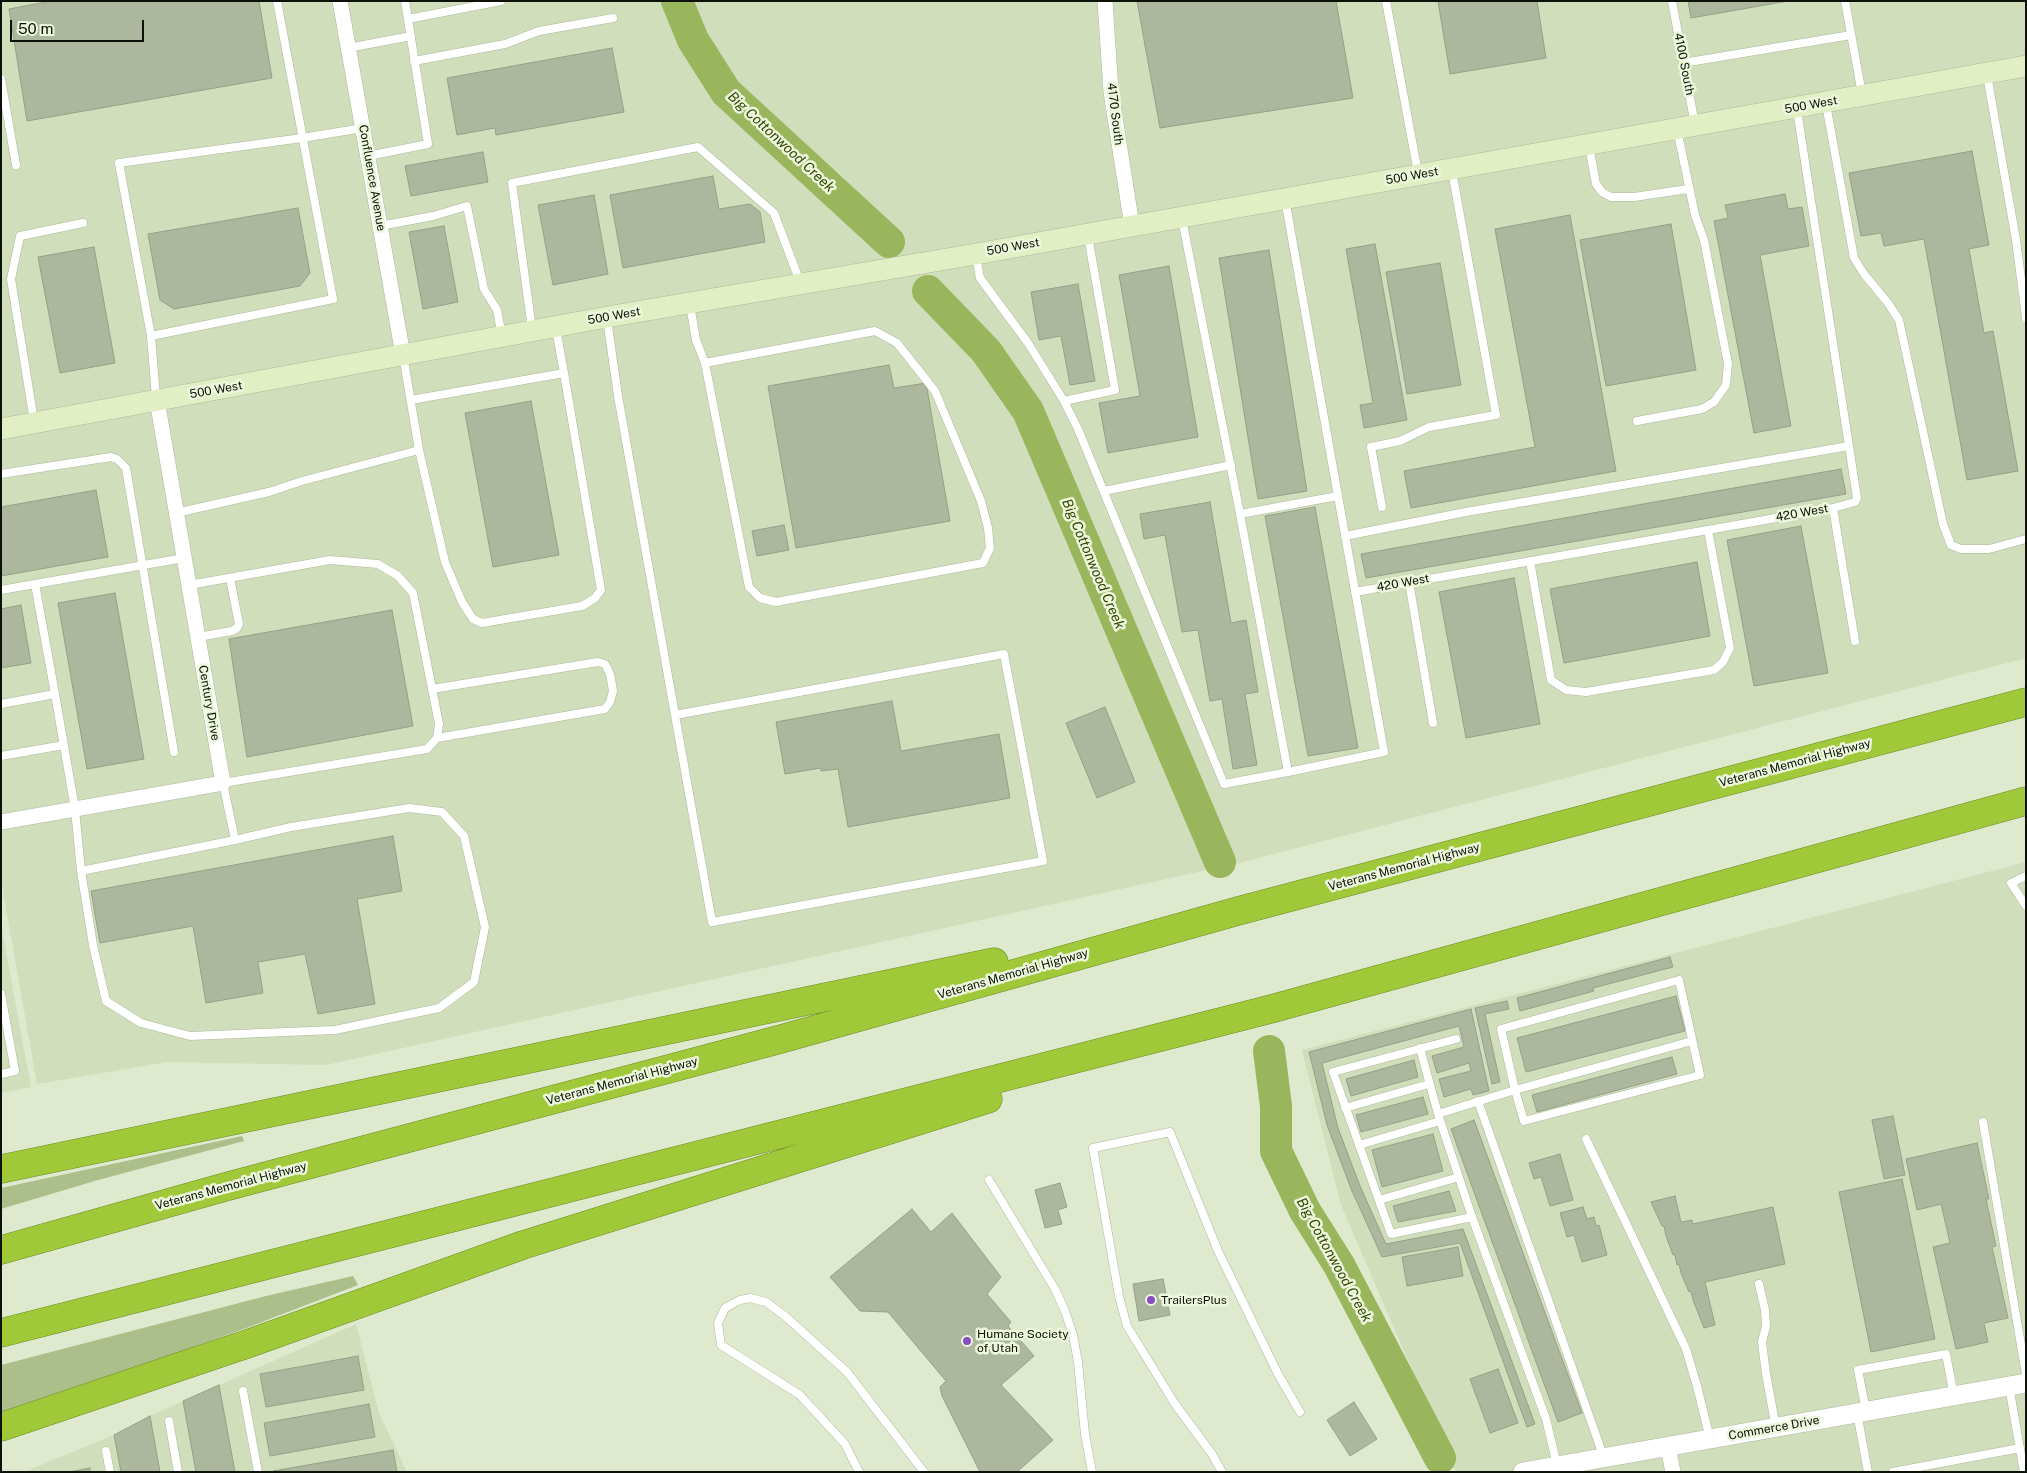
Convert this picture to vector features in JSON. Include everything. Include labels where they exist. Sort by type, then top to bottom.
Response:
[{"type":"highway","name":"Veterans Memorial Highway","points":[[1,1250],[225,1187],[771,1041],[1238,911],[2026,702]]},
{"type":"highway","points":[[1,1333],[1271,1009],[2026,801]]},
{"type":"highway","points":[[1,1169],[1238,911]]},
{"type":"highway","points":[[1,1427],[250,1343],[523,1245],[1271,1009]]},
{"type":"main road","name":"500 West","points":[[1,429],[502,336],[976,254],[2026,66]]},
{"type":"street","name":"Confluence Avenue","points":[[340,1],[403,355]]},
{"type":"street","name":"4170 South","points":[[1105,1],[1111,92],[1132,226]]},
{"type":"street","name":"Century Drive","points":[[157,400],[223,783]]},
{"type":"street","points":[[1,822],[223,783]]},
{"type":"street","name":"Commerce Drive","points":[[1524,1472],[2018,1385]]},
{"type":"street","points":[[1668,1447],[1673,1472]]},
{"type":"lane","points":[[151,336],[333,299],[277,1]]},
{"type":"lane","points":[[368,156],[428,144],[405,1]]},
{"type":"lane","points":[[408,19],[501,1]]},
{"type":"lane","points":[[1386,1],[1418,175]]},
{"type":"lane","name":"4100 South","points":[[1637,421],[1702,409],[1714,402],[1726,385],[1728,364],[1704,240],[1688,189],[1683,63],[1672,1]]},
{"type":"lane","points":[[1845,1],[1863,96]]},
{"type":"lane","points":[[414,61],[505,44],[539,31],[613,18]]},
{"type":"lane","points":[[1683,63],[1851,35]]},
{"type":"lane","points":[[348,48],[410,36]]},
{"type":"lane","points":[[1987,73],[2016,240],[2026,318]]},
{"type":"lane","points":[[1,79],[16,165]]},
{"type":"lane","points":[[1826,102],[1854,258],[1864,274],[1888,302],[1898,320],[1944,524],[1952,545],[1961,549],[1989,549],[2026,539]]},
{"type":"lane","name":"420 West","points":[[1355,592],[1834,508],[1850,505],[1855,502],[1857,498],[1796,108]]},
{"type":"lane","points":[[157,400],[151,336],[119,163],[363,128]]},
{"type":"lane","points":[[1589,144],[1596,184],[1602,192],[1611,198],[1634,197],[1688,189]]},
{"type":"lane","points":[[532,331],[512,182],[698,147],[774,213],[800,284]]},
{"type":"lane","points":[[1382,508],[1371,447],[1400,441],[1429,427],[1496,415],[1452,169]]},
{"type":"lane","points":[[976,254],[980,278],[1028,344],[1064,401],[1104,491],[1224,784],[1384,752],[1285,199]]},
{"type":"lane","points":[[380,226],[433,216],[467,206],[484,289],[497,310],[502,336]]},
{"type":"lane","points":[[1182,217],[1231,465],[1288,772]]},
{"type":"lane","points":[[34,423],[11,279],[20,236],[83,223]]},
{"type":"lane","points":[[1064,401],[1115,390],[1087,234]]},
{"type":"lane","points":[[690,303],[696,340],[705,363],[749,587],[760,598],[776,602],[982,563],[990,548],[988,528],[981,501],[935,391],[897,343],[874,332],[705,363]]},
{"type":"lane","points":[[607,318],[618,396],[675,715],[712,922],[1042,861],[1004,654],[675,715]]},
{"type":"lane","points":[[403,355],[419,450],[445,562],[462,602],[473,619],[482,623],[582,606],[595,598],[601,590],[556,327]]},
{"type":"lane","points":[[411,400],[564,373]]},
{"type":"lane","points":[[1345,536],[1466,512],[1849,446]]},
{"type":"lane","points":[[176,513],[269,492],[302,481],[419,450]]},
{"type":"lane","points":[[1,474],[111,457],[117,459],[126,468],[174,752]]},
{"type":"lane","points":[[1104,491],[1231,465]]},
{"type":"lane","points":[[1240,514],[1338,496]]},
{"type":"lane","points":[[1834,508],[1855,641]]},
{"type":"lane","points":[[1530,561],[1551,680],[1566,690],[1586,692],[1714,670],[1723,662],[1730,648],[1708,530]]},
{"type":"lane","points":[[1,590],[184,558]]},
{"type":"lane","points":[[189,585],[330,560],[378,564],[398,576],[413,593],[439,724],[437,738],[427,749],[223,783],[235,840]]},
{"type":"lane","points":[[198,637],[232,631],[237,628],[239,624],[230,578]]},
{"type":"lane","points":[[1409,582],[1434,723]]},
{"type":"lane","points":[[35,584],[64,745],[81,870],[93,946],[106,1001],[141,1023],[190,1036],[335,1030],[439,1008],[474,982],[485,927],[464,836],[442,812],[409,808],[291,827],[235,840],[81,870]]},
{"type":"lane","points":[[432,689],[598,662],[605,664],[610,674],[613,691],[610,702],[605,709],[437,738]]},
{"type":"lane","points":[[1,704],[55,694]]},
{"type":"lane","points":[[1,756],[64,745]]},
{"type":"lane","points":[[2026,876],[2011,883],[2026,906]]},
{"type":"lane","points":[[1679,980],[1700,1075],[1524,1121],[1515,1090],[1501,1029],[1679,980]]},
{"type":"lane","points":[[1,994],[15,1071],[1,1074]]},
{"type":"lane","points":[[1456,1038],[1333,1072],[1391,1234],[1472,1217]]},
{"type":"lane","points":[[1359,1145],[1439,1118],[1478,1101],[1692,1041]]},
{"type":"lane","points":[[1420,1048],[1439,1118],[1472,1217],[1546,1419],[1557,1465]]},
{"type":"lane","points":[[1345,1108],[1430,1084]]},
{"type":"lane","points":[[1478,1101],[1604,1458]]},
{"type":"lane","points":[[1983,1122],[2026,1374]]},
{"type":"lane","points":[[1222,1472],[1212,1454],[1175,1404],[1127,1326],[1119,1296],[1093,1148],[1170,1132],[1218,1251],[1278,1374],[1300,1412]]},
{"type":"lane","points":[[1586,1139],[1686,1350],[1710,1439]]},
{"type":"lane","points":[[1379,1200],[1459,1177]]},
{"type":"lane","points":[[989,1180],[1055,1288],[1065,1311],[1078,1362],[1085,1434],[1092,1472]]},
{"type":"lane","points":[[1759,1284],[1765,1310],[1766,1326],[1762,1342],[1776,1428]]},
{"type":"lane","points":[[859,1472],[845,1444],[800,1395],[721,1345],[718,1323],[725,1308],[740,1300],[750,1298],[766,1302],[785,1316],[847,1372],[924,1472]]},
{"type":"lane","points":[[1868,1472],[1858,1370],[1946,1354],[1954,1396]]},
{"type":"lane","points":[[2018,1385],[2020,1448],[2024,1472]]},
{"type":"lane","points":[[243,1391],[258,1472]]},
{"type":"lane","points":[[169,1421],[178,1472]]},
{"type":"lane","points":[[1893,1472],[2020,1448]]},
{"type":"lane","points":[[106,1451],[110,1472]]},
{"type":"shaded area","points":[[1,1],[2026,1],[2026,658],[1243,862],[326,1065],[167,1062],[37,1084],[1,880]]},
{"type":"shaded area","points":[[2026,862],[2026,1472],[1456,1472],[1341,1205],[1302,1050]]},
{"type":"shaded area","points":[[1,925],[31,1087],[1,1093]]},
{"type":"shaded area","points":[[242,1136],[244,1141],[98,1180],[1,1209],[1,1188]]},
{"type":"shaded area","points":[[353,1276],[358,1285],[249,1327],[1,1416],[1,1365],[266,1296]]},
{"type":"shaded area","points":[[356,1324],[379,1413],[407,1472],[24,1472],[114,1435],[150,1416]]},
{"type":"building","points":[[51,1],[259,1],[272,78],[27,121],[9,9]]},
{"type":"building","points":[[1137,1],[1336,1],[1353,98],[1160,128]]},
{"type":"building","points":[[1438,1],[1537,1],[1546,58],[1450,74]]},
{"type":"building","points":[[1688,1],[1788,1],[1691,18]]},
{"type":"building","points":[[612,48],[624,112],[496,135],[495,128],[457,135],[447,78]]},
{"type":"building","points":[[1972,151],[1989,245],[1969,249],[1984,333],[1993,331],[2018,471],[1967,480],[1924,239],[1884,246],[1881,233],[1861,236],[1849,173]]},
{"type":"building","points":[[483,152],[488,182],[411,196],[405,166]]},
{"type":"building","points":[[713,176],[719,209],[750,204],[760,212],[765,242],[623,268],[610,195]]},
{"type":"building","points":[[1785,194],[1788,209],[1802,207],[1809,246],[1760,255],[1791,426],[1754,433],[1714,221],[1728,218],[1725,205]]},
{"type":"building","points":[[594,195],[608,274],[553,285],[538,205]]},
{"type":"building","points":[[298,208],[310,273],[300,286],[174,309],[160,300],[148,234]]},
{"type":"building","points":[[1570,215],[1616,471],[1411,508],[1404,471],[1535,447],[1495,229]]},
{"type":"building","points":[[1671,224],[1696,370],[1606,386],[1580,240]]},
{"type":"building","points":[[444,226],[458,302],[423,309],[409,232]]},
{"type":"building","points":[[1375,244],[1407,420],[1364,428],[1360,405],[1373,403],[1346,249]]},
{"type":"building","points":[[94,247],[115,363],[60,373],[38,257]]},
{"type":"building","points":[[1269,250],[1307,491],[1258,499],[1219,258]]},
{"type":"building","points":[[1440,263],[1461,385],[1407,394],[1386,272]]},
{"type":"building","points":[[1169,266],[1198,437],[1108,453],[1099,403],[1140,396],[1119,275]]},
{"type":"building","points":[[1078,284],[1095,381],[1070,385],[1061,336],[1039,340],[1031,292]]},
{"type":"building","points":[[889,365],[894,388],[926,383],[950,521],[796,548],[768,386]]},
{"type":"building","points":[[531,401],[559,555],[493,567],[465,413]]},
{"type":"building","points":[[1841,469],[1846,494],[1366,578],[1361,554]]},
{"type":"building","points":[[96,490],[108,557],[1,576],[1,507]]},
{"type":"building","points":[[1210,502],[1231,623],[1246,620],[1258,692],[1245,694],[1257,765],[1233,769],[1222,699],[1210,701],[1198,630],[1182,632],[1165,535],[1144,539],[1140,514]]},
{"type":"building","points":[[1315,507],[1358,748],[1308,756],[1265,516]]},
{"type":"building","points":[[784,525],[789,550],[757,556],[752,531]]},
{"type":"building","points":[[1801,526],[1828,673],[1754,686],[1727,540]]},
{"type":"building","points":[[1697,562],[1710,636],[1564,663],[1550,589]]},
{"type":"building","points":[[1514,578],[1540,724],[1466,738],[1439,592]]},
{"type":"building","points":[[115,593],[144,759],[87,769],[58,603]]},
{"type":"building","points":[[21,605],[31,663],[1,668],[1,609]]},
{"type":"building","points":[[392,610],[413,726],[247,757],[229,639]]},
{"type":"building","points":[[892,701],[901,751],[999,734],[1010,798],[848,827],[838,769],[821,771],[821,768],[785,774],[776,722]]},
{"type":"building","points":[[1105,707],[1135,782],[1097,798],[1066,723]]},
{"type":"building","points":[[393,836],[402,891],[357,899],[375,1004],[318,1014],[305,954],[258,962],[263,993],[206,1003],[193,926],[100,943],[91,891]]},
{"type":"building","points":[[1670,957],[1673,967],[1593,988],[1594,991],[1520,1011],[1517,998]]},
{"type":"building","points":[[1676,996],[1685,1031],[1526,1072],[1517,1038]]},
{"type":"building","points":[[1507,1001],[1509,1009],[1485,1014],[1500,1082],[1492,1084],[1475,1008]]},
{"type":"building","points":[[1471,1009],[1489,1091],[1473,1095],[1471,1089],[1444,1097],[1439,1079],[1471,1071],[1469,1063],[1437,1073],[1432,1056],[1464,1047],[1459,1026],[1322,1063],[1338,1128],[1360,1186],[1386,1244],[1463,1229],[1535,1424],[1527,1427],[1460,1243],[1382,1257],[1352,1191],[1327,1125],[1309,1052]]},
{"type":"building","points":[[1672,1057],[1677,1074],[1537,1112],[1532,1095]]},
{"type":"building","points":[[1414,1060],[1418,1077],[1351,1096],[1346,1079]]},
{"type":"building","points":[[1423,1097],[1428,1114],[1361,1132],[1356,1115]]},
{"type":"building","points":[[1893,1116],[1905,1175],[1884,1179],[1872,1120]]},
{"type":"building","points":[[1474,1120],[1582,1413],[1558,1422],[1451,1129]]},
{"type":"building","points":[[1433,1134],[1443,1171],[1382,1187],[1372,1150]]},
{"type":"building","points":[[1977,1143],[1989,1199],[1986,1199],[1996,1246],[1992,1247],[2008,1318],[1984,1323],[1988,1342],[1956,1349],[1933,1247],[1950,1243],[1941,1204],[1917,1210],[1906,1159]]},
{"type":"building","points":[[1560,1154],[1573,1200],[1550,1206],[1541,1177],[1534,1179],[1529,1163]]},
{"type":"building","points":[[1902,1179],[1935,1339],[1871,1352],[1839,1192]]},
{"type":"building","points":[[1060,1183],[1067,1207],[1058,1210],[1062,1224],[1045,1228],[1035,1190]]},
{"type":"building","points":[[1449,1191],[1456,1211],[1398,1222],[1393,1206]]},
{"type":"building","points":[[1675,1196],[1681,1222],[1692,1220],[1693,1224],[1773,1207],[1785,1264],[1705,1282],[1715,1325],[1704,1328],[1691,1291],[1689,1292],[1679,1264],[1677,1265],[1675,1255],[1673,1255],[1664,1226],[1662,1226],[1651,1202]]},
{"type":"building","points":[[1583,1207],[1587,1219],[1594,1217],[1596,1226],[1599,1225],[1607,1255],[1582,1262],[1574,1235],[1567,1237],[1560,1213]]},
{"type":"building","name":"Humane Society of Utah","points":[[912,1209],[931,1232],[952,1213],[1001,1277],[987,1294],[1011,1322],[1008,1326],[1034,1356],[1001,1385],[1053,1440],[1017,1472],[980,1472],[942,1396],[940,1387],[946,1381],[888,1312],[860,1311],[830,1277]]},
{"type":"building","points":[[1458,1247],[1463,1276],[1407,1286],[1402,1257]]},
{"type":"building","name":"TrailersPlus","points":[[1163,1279],[1170,1315],[1139,1321],[1133,1284]]},
{"type":"building","points":[[358,1356],[364,1390],[266,1407],[260,1374]]},
{"type":"building","points":[[1498,1369],[1518,1423],[1490,1433],[1470,1379]]},
{"type":"building","points":[[219,1385],[235,1472],[196,1472],[183,1401]]},
{"type":"building","points":[[1354,1402],[1377,1439],[1350,1456],[1327,1420]]},
{"type":"building","points":[[369,1404],[375,1437],[270,1456],[264,1423]]},
{"type":"building","points":[[150,1416],[160,1472],[121,1472],[114,1435]]},
{"type":"building","points":[[393,1450],[397,1472],[273,1471]]},
{"type":"building","points":[[90,1468],[90,1472],[69,1472]]},
{"type":"waterway","name":"Big Cottonwood Creek","points":[[677,1],[693,40],[726,92],[889,242]]},
{"type":"waterway","name":"Big Cottonwood Creek","points":[[928,291],[986,351],[1028,411],[1220,862]]},
{"type":"waterway","name":"Big Cottonwood Creek","points":[[1269,1051],[1276,1106],[1276,1151],[1305,1211],[1339,1265],[1440,1458]]},
{"type":"place","name":"TrailersPlus","points":[[1151,1300]]},
{"type":"place","name":"Humane Society of Utah","points":[[967,1341]]}]
